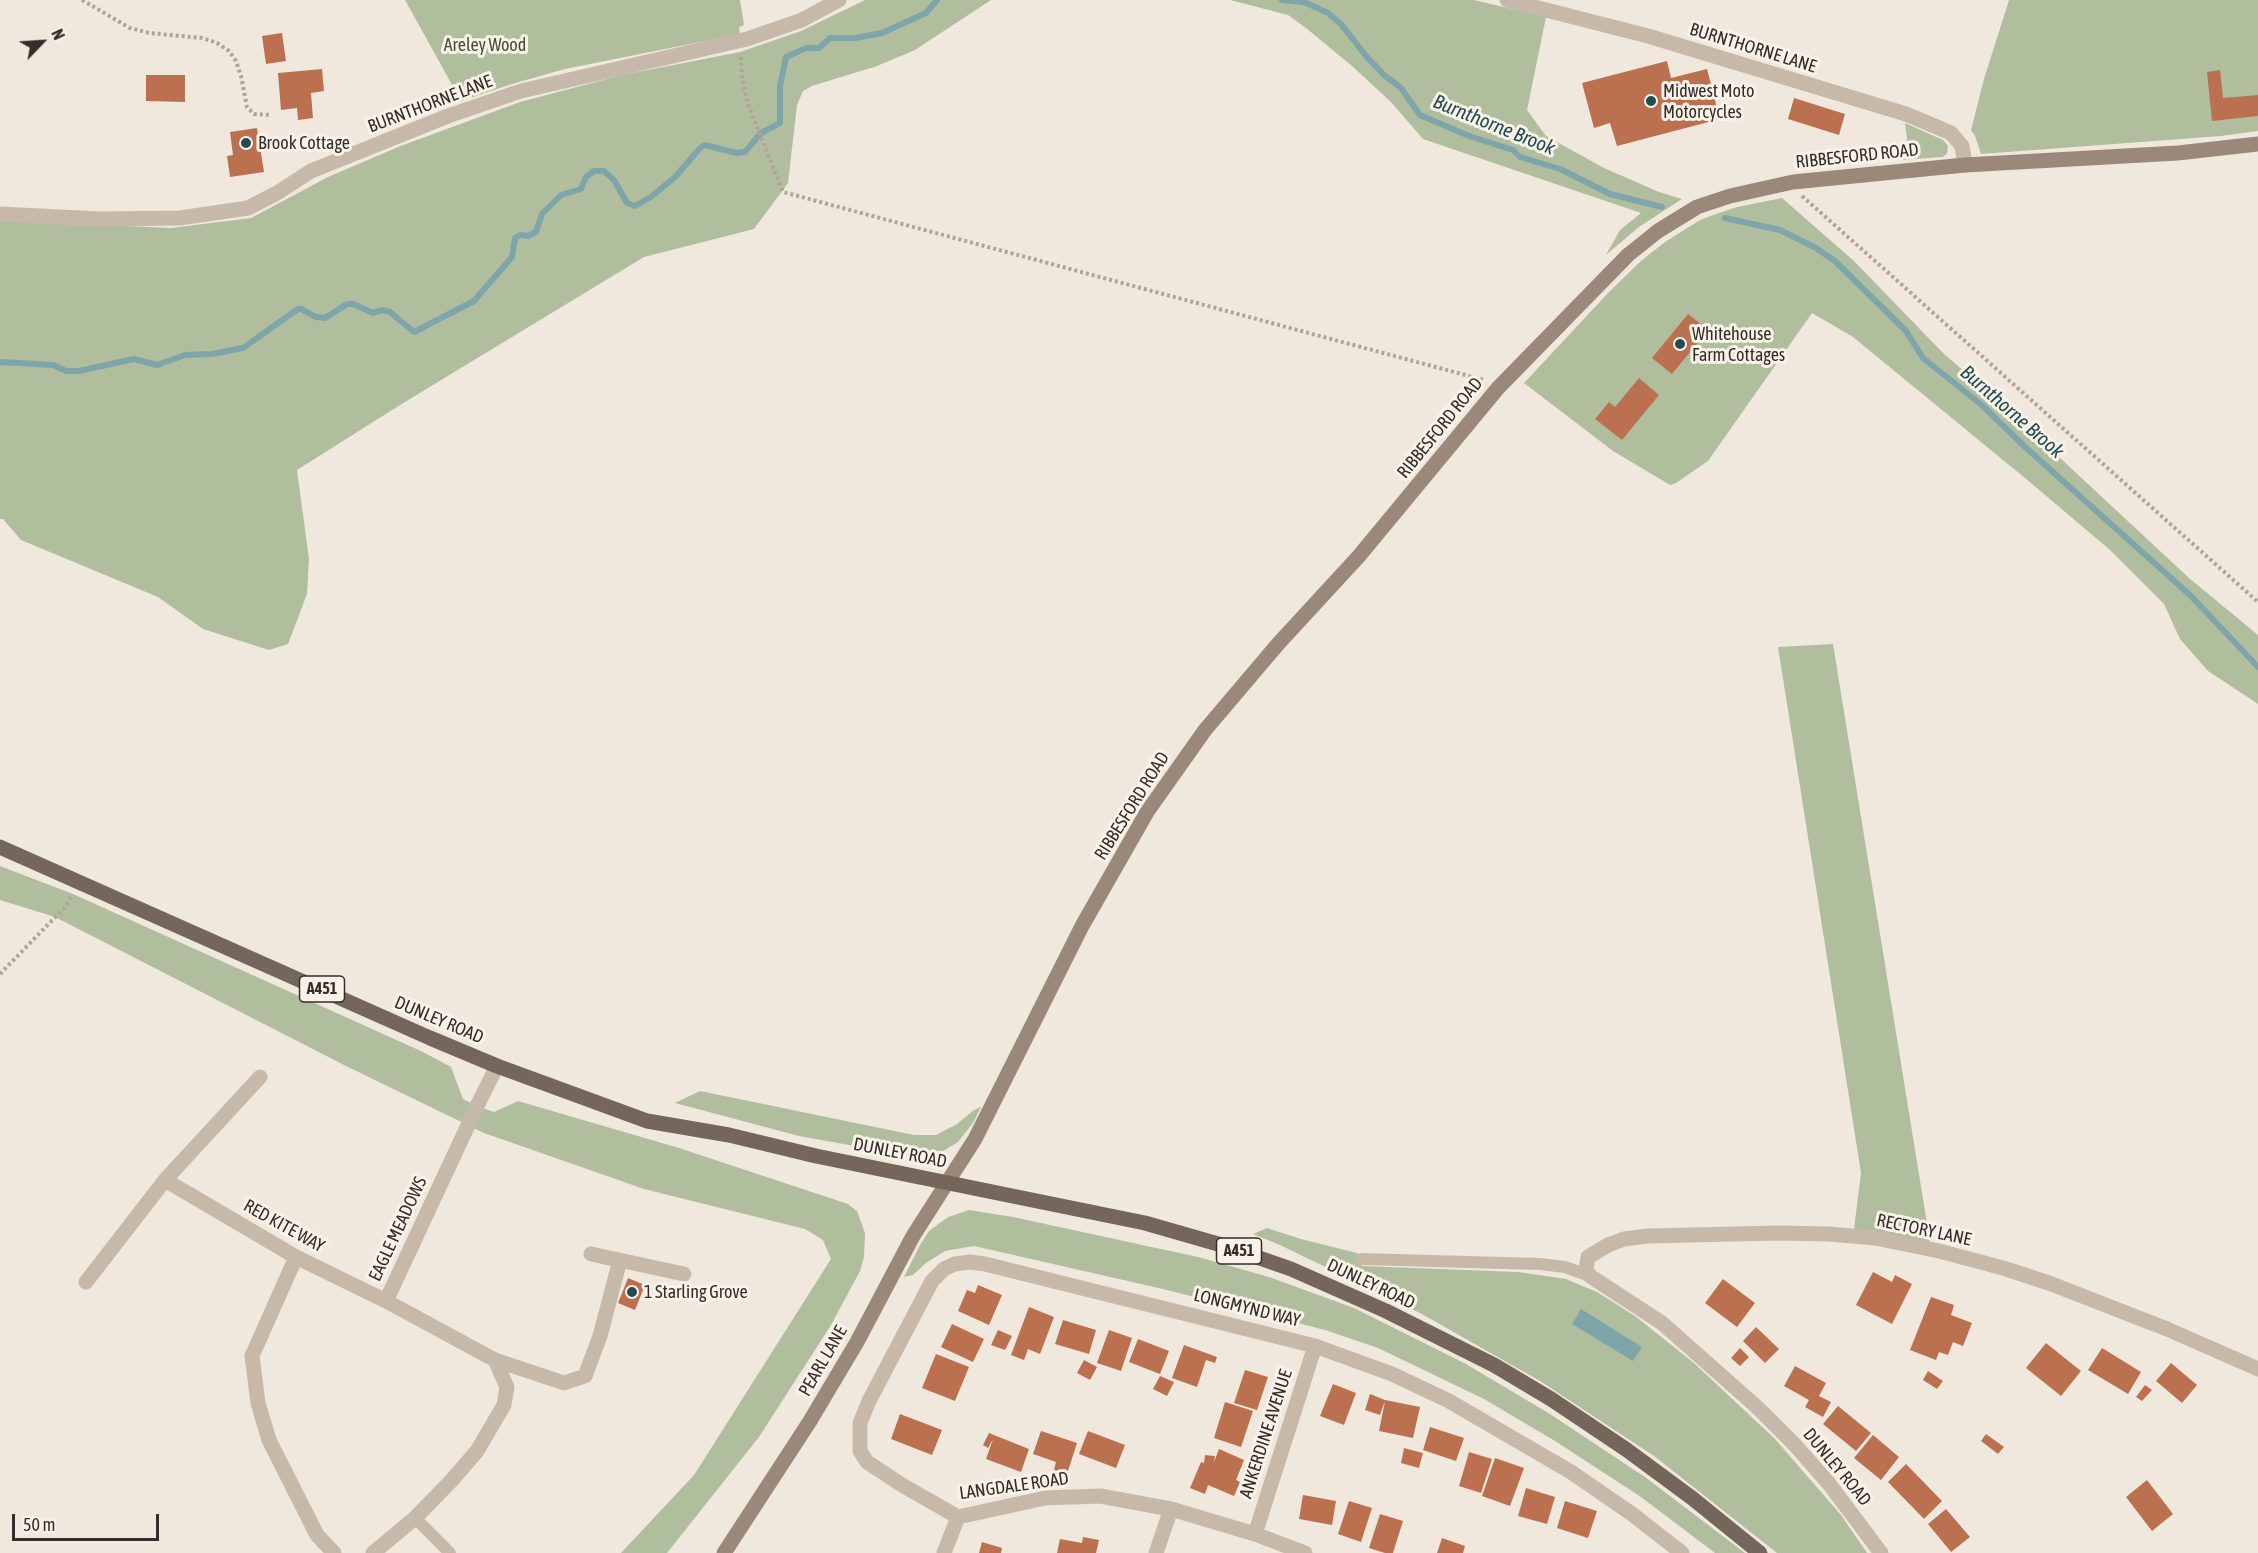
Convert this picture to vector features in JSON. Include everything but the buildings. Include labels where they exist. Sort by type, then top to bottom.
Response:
[{"type":"main road","name":"RIBBESFORD ROAD","points":[[947,1182],[975,1139],[1082,926],[1147,812],[1205,730],[1278,644],[1365,549],[1498,388],[1606,276],[1658,231],[1676,218],[1712,201],[1751,190],[1793,182],[1965,165],[2178,153],[2258,144]]},
{"type":"main road","name":"DUNLEY ROAD","points":[[0,847],[430,1038],[497,1066],[648,1121],[729,1135],[816,1156],[1145,1223],[1225,1246],[1291,1269],[1386,1311],[1494,1365],[1551,1399],[1664,1477],[1760,1553]]},
{"type":"main road","name":"PEARL LANE","points":[[724,1553],[810,1421],[913,1236],[947,1182]]},
{"type":"street","name":"BURNTHORNE LANE","points":[[0,214],[100,219],[180,218],[248,208],[268,199],[311,171],[468,109],[521,92],[747,39],[802,20],[839,0]]},
{"type":"street","name":"BURNTHORNE LANE","points":[[1507,0],[1648,36],[1906,114],[1951,133],[1962,147],[1965,165]]},
{"type":"street","name":"EAGLE MEADOWS","points":[[497,1066],[386,1301],[495,1360],[564,1383],[585,1376],[600,1336],[620,1260]]},
{"type":"street","points":[[86,1282],[165,1180],[260,1077]]},
{"type":"street","name":"RED KITE WAY","points":[[165,1180],[296,1257],[386,1301]]},
{"type":"street","name":"RECTORY LANE","points":[[1590,1276],[1586,1269],[1586,1262],[1593,1253],[1608,1245],[1636,1237],[1778,1233],[1875,1238],[1950,1254],[2049,1283],[2167,1329],[2258,1369]]},
{"type":"street","points":[[591,1254],[684,1274]]},
{"type":"street","points":[[296,1257],[252,1356],[256,1391],[269,1440],[317,1535],[334,1553]]},
{"type":"street","name":"LONGMYND WAY","points":[[859,1438],[860,1423],[869,1401],[932,1281],[944,1269],[955,1264],[985,1264],[1315,1346],[1392,1374],[1497,1427],[1572,1472],[1682,1553]]},
{"type":"street","name":"DUNLEY ROAD","points":[[1590,1276],[1662,1323],[1758,1408],[1830,1485],[1881,1553]]},
{"type":"street","name":"ANKERDINE AVENUE","points":[[1254,1534],[1315,1346]]},
{"type":"street","points":[[373,1553],[415,1518],[477,1451],[504,1405],[507,1387],[495,1360]]},
{"type":"street","name":"LANGDALE ROAD","points":[[859,1438],[860,1451],[867,1462],[958,1517],[1045,1498],[1100,1496],[1171,1509],[1254,1534],[1305,1553]]},
{"type":"street","points":[[1156,1553],[1171,1509]]},
{"type":"street","points":[[944,1553],[958,1517]]},
{"type":"lane","points":[[1361,1259],[1540,1264],[1565,1267],[1590,1276]]},
{"type":"lane","points":[[415,1518],[450,1553]]},
{"type":"path","points":[[82,0],[130,28],[149,33],[202,38],[217,42],[229,51],[236,61],[247,107],[254,114],[271,115]]},
{"type":"path","points":[[747,39],[740,52],[748,107],[783,192],[1487,381],[1498,388]]},
{"type":"path","points":[[1793,182],[1804,200],[2258,602]]},
{"type":"path","points":[[0,974],[66,906],[80,881]]},
{"type":"green space","name":"Areley Wood","points":[[405,0],[740,0],[744,25],[739,27],[740,34],[565,69],[461,101]]},
{"type":"green space","points":[[865,0],[991,0],[915,50],[877,66],[812,86],[803,91],[797,105],[788,183],[754,229],[644,257],[297,470],[309,559],[307,594],[288,644],[269,650],[203,629],[158,597],[21,540],[3,519],[0,519],[0,220],[171,228],[251,218],[328,177],[398,147],[520,102],[622,75],[740,52],[801,31]]},
{"type":"green space","points":[[1230,0],[1474,0],[1546,17],[1527,110],[1546,136],[1604,168],[1659,192],[1682,199],[1639,227],[1606,255],[1620,230],[1641,213],[1423,139],[1391,102],[1352,66],[1288,15]]},
{"type":"green space","points":[[2009,0],[2258,0],[2258,131],[2221,136],[1981,154],[1971,130],[1984,79]]},
{"type":"green space","points":[[1905,123],[1943,140],[1948,146],[1947,153],[1943,157],[1900,160],[1908,146]]},
{"type":"green space","points":[[1782,198],[1854,261],[1943,353],[2001,403],[2189,578],[2258,635],[2258,704],[2208,671],[2180,639],[2164,604],[2110,550],[1853,337],[1812,313],[1708,461],[1670,485],[1613,451],[1524,383],[1610,291],[1665,242],[1700,220],[1737,207]]},
{"type":"green space","points":[[1833,644],[1930,1242],[1854,1229],[1861,1173],[1778,647]]},
{"type":"green space","points":[[0,866],[73,894],[423,1052],[451,1067],[463,1099],[477,1106],[494,1112],[518,1101],[679,1148],[848,1204],[857,1211],[865,1233],[864,1257],[860,1271],[831,1325],[759,1437],[667,1553],[621,1553],[694,1475],[831,1259],[823,1240],[805,1229],[644,1189],[484,1133],[346,1066],[55,917],[0,900]]},
{"type":"green space","points":[[700,1091],[914,1135],[936,1135],[981,1107],[973,1123],[958,1142],[935,1156],[921,1158],[799,1136],[675,1103]]},
{"type":"green space","points":[[969,1210],[1013,1217],[1198,1257],[1269,1277],[1354,1308],[1466,1364],[1550,1414],[1645,1477],[1745,1553],[1715,1553],[1641,1497],[1555,1441],[1484,1399],[1378,1348],[1325,1330],[1163,1289],[974,1246],[945,1251],[913,1275],[904,1277],[929,1231],[948,1217]]},
{"type":"green space","points":[[1267,1228],[1357,1253],[1362,1266],[1518,1272],[1566,1279],[1597,1292],[1635,1316],[1694,1363],[1775,1439],[1841,1515],[1867,1553],[1777,1553],[1654,1456],[1540,1381],[1420,1313],[1253,1234]]},
{"type":"water","points":[[1581,1309],[1642,1347],[1633,1361],[1572,1324]]},
{"type":"waterway","name":"Burnthorne Brook","points":[[0,362],[53,365],[66,371],[79,371],[134,359],[157,365],[185,355],[212,354],[243,348],[298,309],[316,317],[325,318],[347,304],[353,304],[373,313],[382,310],[390,312],[414,332],[474,301],[512,257],[515,238],[536,232],[542,214],[561,195],[581,189],[586,177],[594,171],[604,171],[614,180],[627,203],[635,206],[651,197],[675,177],[705,145],[737,153],[745,152],[761,133],[780,123],[780,86],[786,57],[806,48],[819,48],[830,38],[855,38],[882,33],[926,13],[937,0]]},
{"type":"waterway","name":"Burnthorne Brook","points":[[1282,0],[1304,2],[1328,13],[1341,24],[1384,75],[1401,88],[1420,115],[1469,136],[1513,150],[1520,157],[1560,169],[1610,194],[1662,207]]},
{"type":"waterway","name":"Burnthorne Brook","points":[[1725,218],[1780,230],[1816,248],[1835,261],[1906,331],[1923,358],[1983,406],[2024,446],[2191,596],[2258,667]]},
{"type":"place","name":"Midwest Moto Motorcycles","points":[[1651,101]]},
{"type":"place","name":"Brook Cottage","points":[[246,143]]},
{"type":"place","name":"Whitehouse Farm Cottages","points":[[1680,344]]},
{"type":"place","name":"1 Starling Grove","points":[[632,1292]]}]
